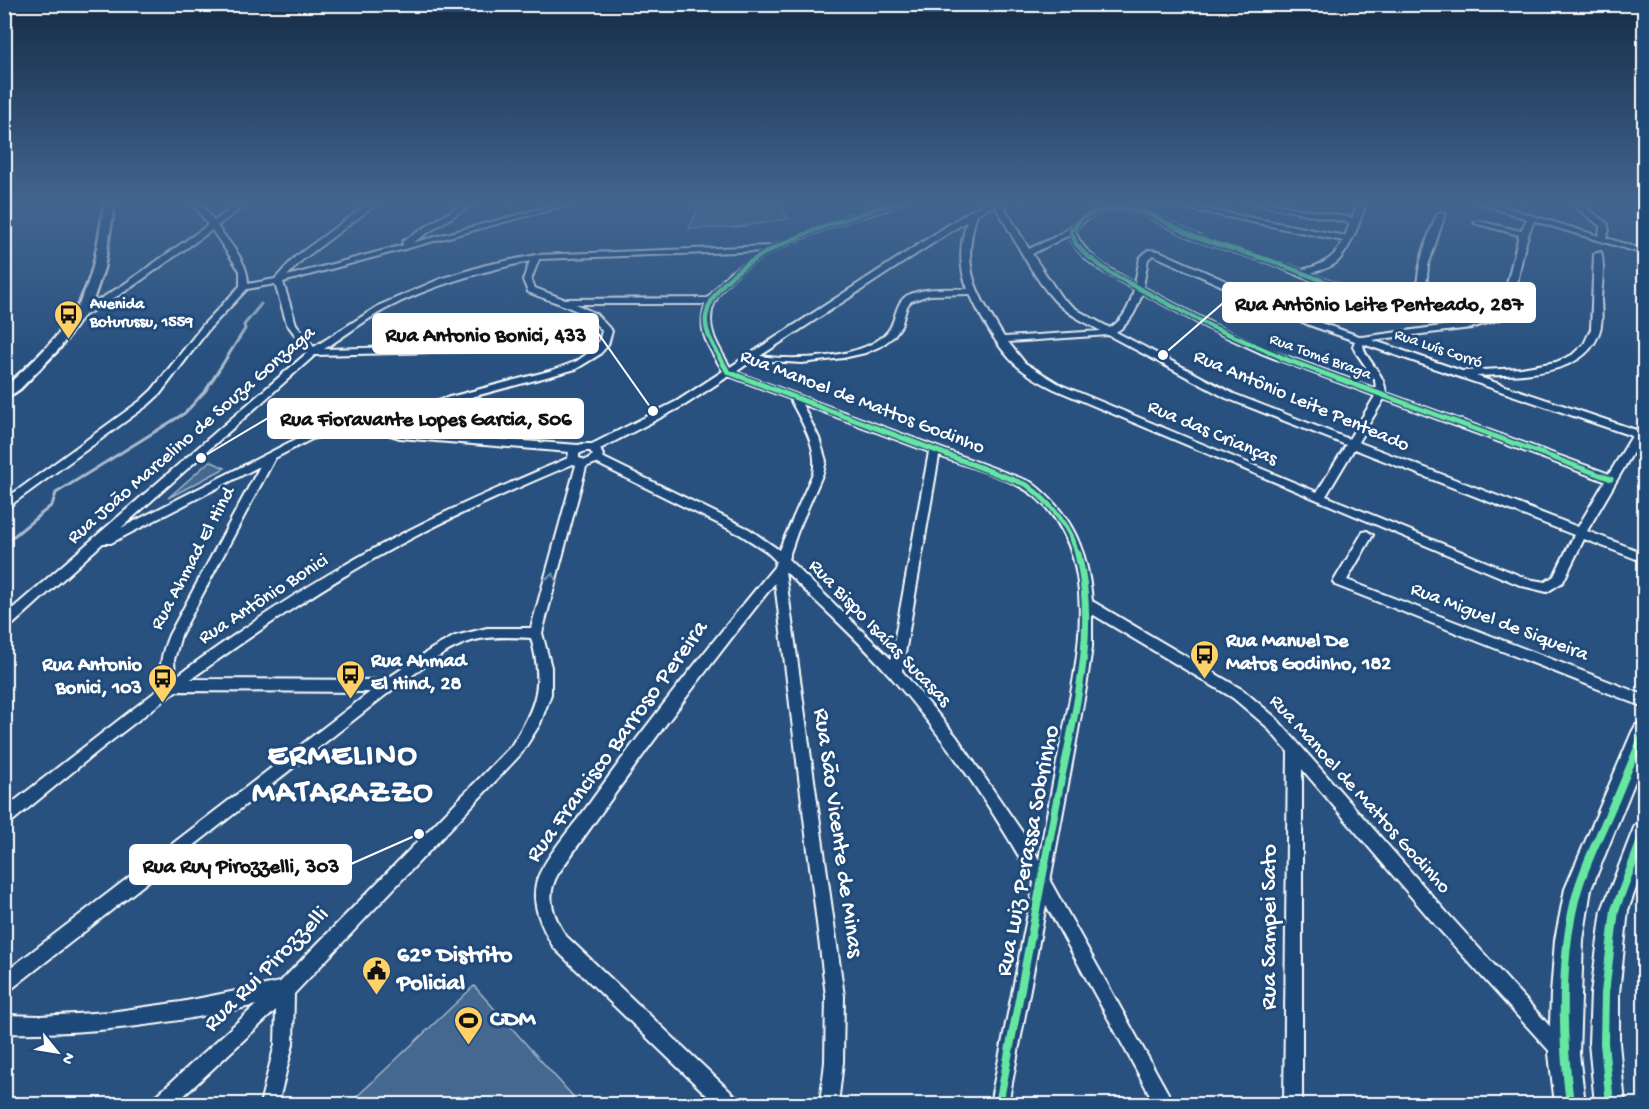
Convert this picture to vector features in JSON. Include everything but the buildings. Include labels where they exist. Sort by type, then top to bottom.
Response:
[{"type":"main road","points":[[4,396],[50,351],[74,318],[92,291],[102,254]]},
{"type":"main road","points":[[1570,1104],[1564,1053],[1567,961],[1578,889],[1644,732]]},
{"type":"main road","points":[[1610,1104],[1604,1042],[1605,993],[1616,910],[1644,833]]},
{"type":"street","points":[[74,318],[126,287],[173,254]]},
{"type":"street","points":[[234,254],[244,271],[244,287]]},
{"type":"street","points":[[278,281],[305,254]]},
{"type":"street","points":[[4,506],[144,403],[156,392],[206,327],[244,287],[278,281],[380,254]]},
{"type":"street","name":"Rua João Marcelino de Souza Gonzaga","points":[[4,624],[313,352],[361,320],[409,295],[486,268],[536,257],[620,254]]},
{"type":"street","points":[[559,301],[710,301],[734,274],[762,254]]},
{"type":"street","name":"Rua Antônio Bonici","points":[[4,819],[171,685],[271,617],[411,534],[585,456],[681,403],[909,254]]},
{"type":"street","name":"Rua das Crianças","points":[[963,254],[966,276],[971,291],[1010,353],[1027,369],[1072,394],[1319,498],[1540,587],[1551,585],[1559,579],[1581,532]]},
{"type":"street","name":"Rua Antônio Leite Penteado","points":[[1028,254],[1058,299],[1076,313],[1230,396],[1644,558]]},
{"type":"street","name":"Rua Tomé Braga","points":[[1085,254],[1110,273],[1266,352],[1611,480]]},
{"type":"street","name":"Rua Luís Corró","points":[[1140,289],[1144,258],[1149,254]]},
{"type":"street","name":"Rua Luís Corró","points":[[1161,254],[1301,318],[1360,340],[1642,433]]},
{"type":"street","points":[[1243,254],[1347,291],[1421,299],[1508,303]]},
{"type":"street","points":[[1301,273],[1332,262],[1340,254]]},
{"type":"street","points":[[1421,299],[1428,254]]},
{"type":"street","points":[[1504,315],[1519,254]]},
{"type":"street","points":[[1461,374],[1558,366],[1583,353],[1593,340],[1596,329],[1598,254]]},
{"type":"street","points":[[89,549],[308,437],[567,369],[587,360],[603,345],[607,331],[604,325],[588,313],[531,290],[527,280],[536,257]]},
{"type":"street","points":[[278,281],[292,324],[313,352],[603,345]]},
{"type":"street","points":[[1001,340],[1110,333],[1120,326],[1140,289]]},
{"type":"street","points":[[749,357],[789,362],[849,353],[889,336],[898,325],[904,302],[908,298],[922,294],[971,291]]},
{"type":"street","name":"Rua Manoel de Mattos Godinho","points":[[710,301],[706,317],[708,335],[728,372],[1021,482],[1049,501],[1061,514],[1074,543],[1086,604],[1238,694],[1271,722],[1442,921],[1564,1053]]},
{"type":"street","points":[[1488,303],[1504,315]]},
{"type":"street","points":[[1319,498],[1381,395],[1382,384],[1360,351],[1358,346],[1360,340],[1396,332],[1469,324],[1504,315]]},
{"type":"street","name":"Rua Francisco Barroso Pereira","points":[[729,1104],[560,942],[544,910],[543,888],[552,869],[607,791],[780,564],[821,461],[814,438],[794,397]]},
{"type":"street","name":"Rua Bispo Isaías Sucasas","points":[[371,420],[384,431],[400,435],[585,456],[745,532],[895,672],[951,740],[1010,825],[1165,1104]]},
{"type":"street","points":[[1581,532],[1642,433]]},
{"type":"street","points":[[895,672],[935,450]]},
{"type":"street","name":"Rua Ahmad El Hind","points":[[171,685],[166,672],[166,657],[175,635],[272,454]]},
{"type":"street","points":[[4,984],[387,686],[449,645],[471,636],[513,632],[536,633],[585,456]]},
{"type":"street","name":"Rua Miguel de Siqueira","points":[[1367,535],[1340,582],[1644,701]]},
{"type":"street","name":"Rua São Vicente de Minas","points":[[780,564],[835,996],[834,1062],[829,1104]]},
{"type":"street","name":"Rua Luiz Perassa Sobrinho","points":[[999,1104],[1042,886],[1083,655],[1086,604]]},
{"type":"street","name":"Rua Rui Pirozzelli","points":[[162,1104],[285,990],[521,743],[532,727],[543,701],[547,684],[545,666],[536,633]]},
{"type":"street","points":[[171,685],[387,686]]},
{"type":"street","name":"Rua Sampei Sato","points":[[1293,1104],[1296,750]]},
{"type":"street","points":[[4,1024],[65,1024],[161,1015],[285,990],[284,1044],[269,1104]]},
{"type":"shaded area","points":[[210,461],[225,468],[168,498]]},
{"type":"shaded area","name":"CDM","points":[[474,986],[580,1104],[349,1104]]},
{"type":"waterway","points":[[4,544],[52,505],[56,493],[185,413],[206,390],[245,329],[244,325],[261,304]]},
{"type":"cycle path","points":[[764,254],[731,276],[713,295],[706,317],[713,345],[728,372],[1027,485],[1054,508],[1064,522],[1078,553],[1086,606],[1083,667],[999,1104]]},
{"type":"cycle path","points":[[1085,254],[1110,273],[1210,326],[1266,352],[1611,479]]},
{"type":"cycle path","points":[[1248,254],[1290,268],[1331,286],[1368,295],[1448,302],[1508,303]]},
{"type":"cycle path","points":[[1570,1104],[1564,1054],[1565,994],[1569,940],[1578,889],[1644,732]]},
{"type":"cycle path","points":[[1610,1104],[1604,1043],[1605,993],[1615,910],[1644,833]]},
{"type":"place","name":"Avenida Boturussu, 1559","points":[[69,340]]},
{"type":"place","name":"Rua Antônio Leite Penteado, 287","points":[[1163,355]]},
{"type":"place","name":"Rua Antonio Bonici, 433","points":[[653,411]]},
{"type":"place","name":"Rua Fioravante Lopes Garcia, 506","points":[[201,458]]},
{"type":"place","name":"Rua Manuel De Matos Godinho, 182","points":[[1205,680]]},
{"type":"place","name":"Rua Ahmad El Hind, 28","points":[[350,700]]},
{"type":"place","name":"Rua Antonio Bonici, 103","points":[[163,704]]},
{"type":"place","name":"Rua Ruy Pirozzelli, 303","points":[[419,834]]},
{"type":"place","name":"62º Distrito Policial","points":[[376,996]]},
{"type":"place","name":"CDM","points":[[469,1046]]},
{"type":"district","name":"ERMELINO MATARAZZO","points":[[343,776]]}]
